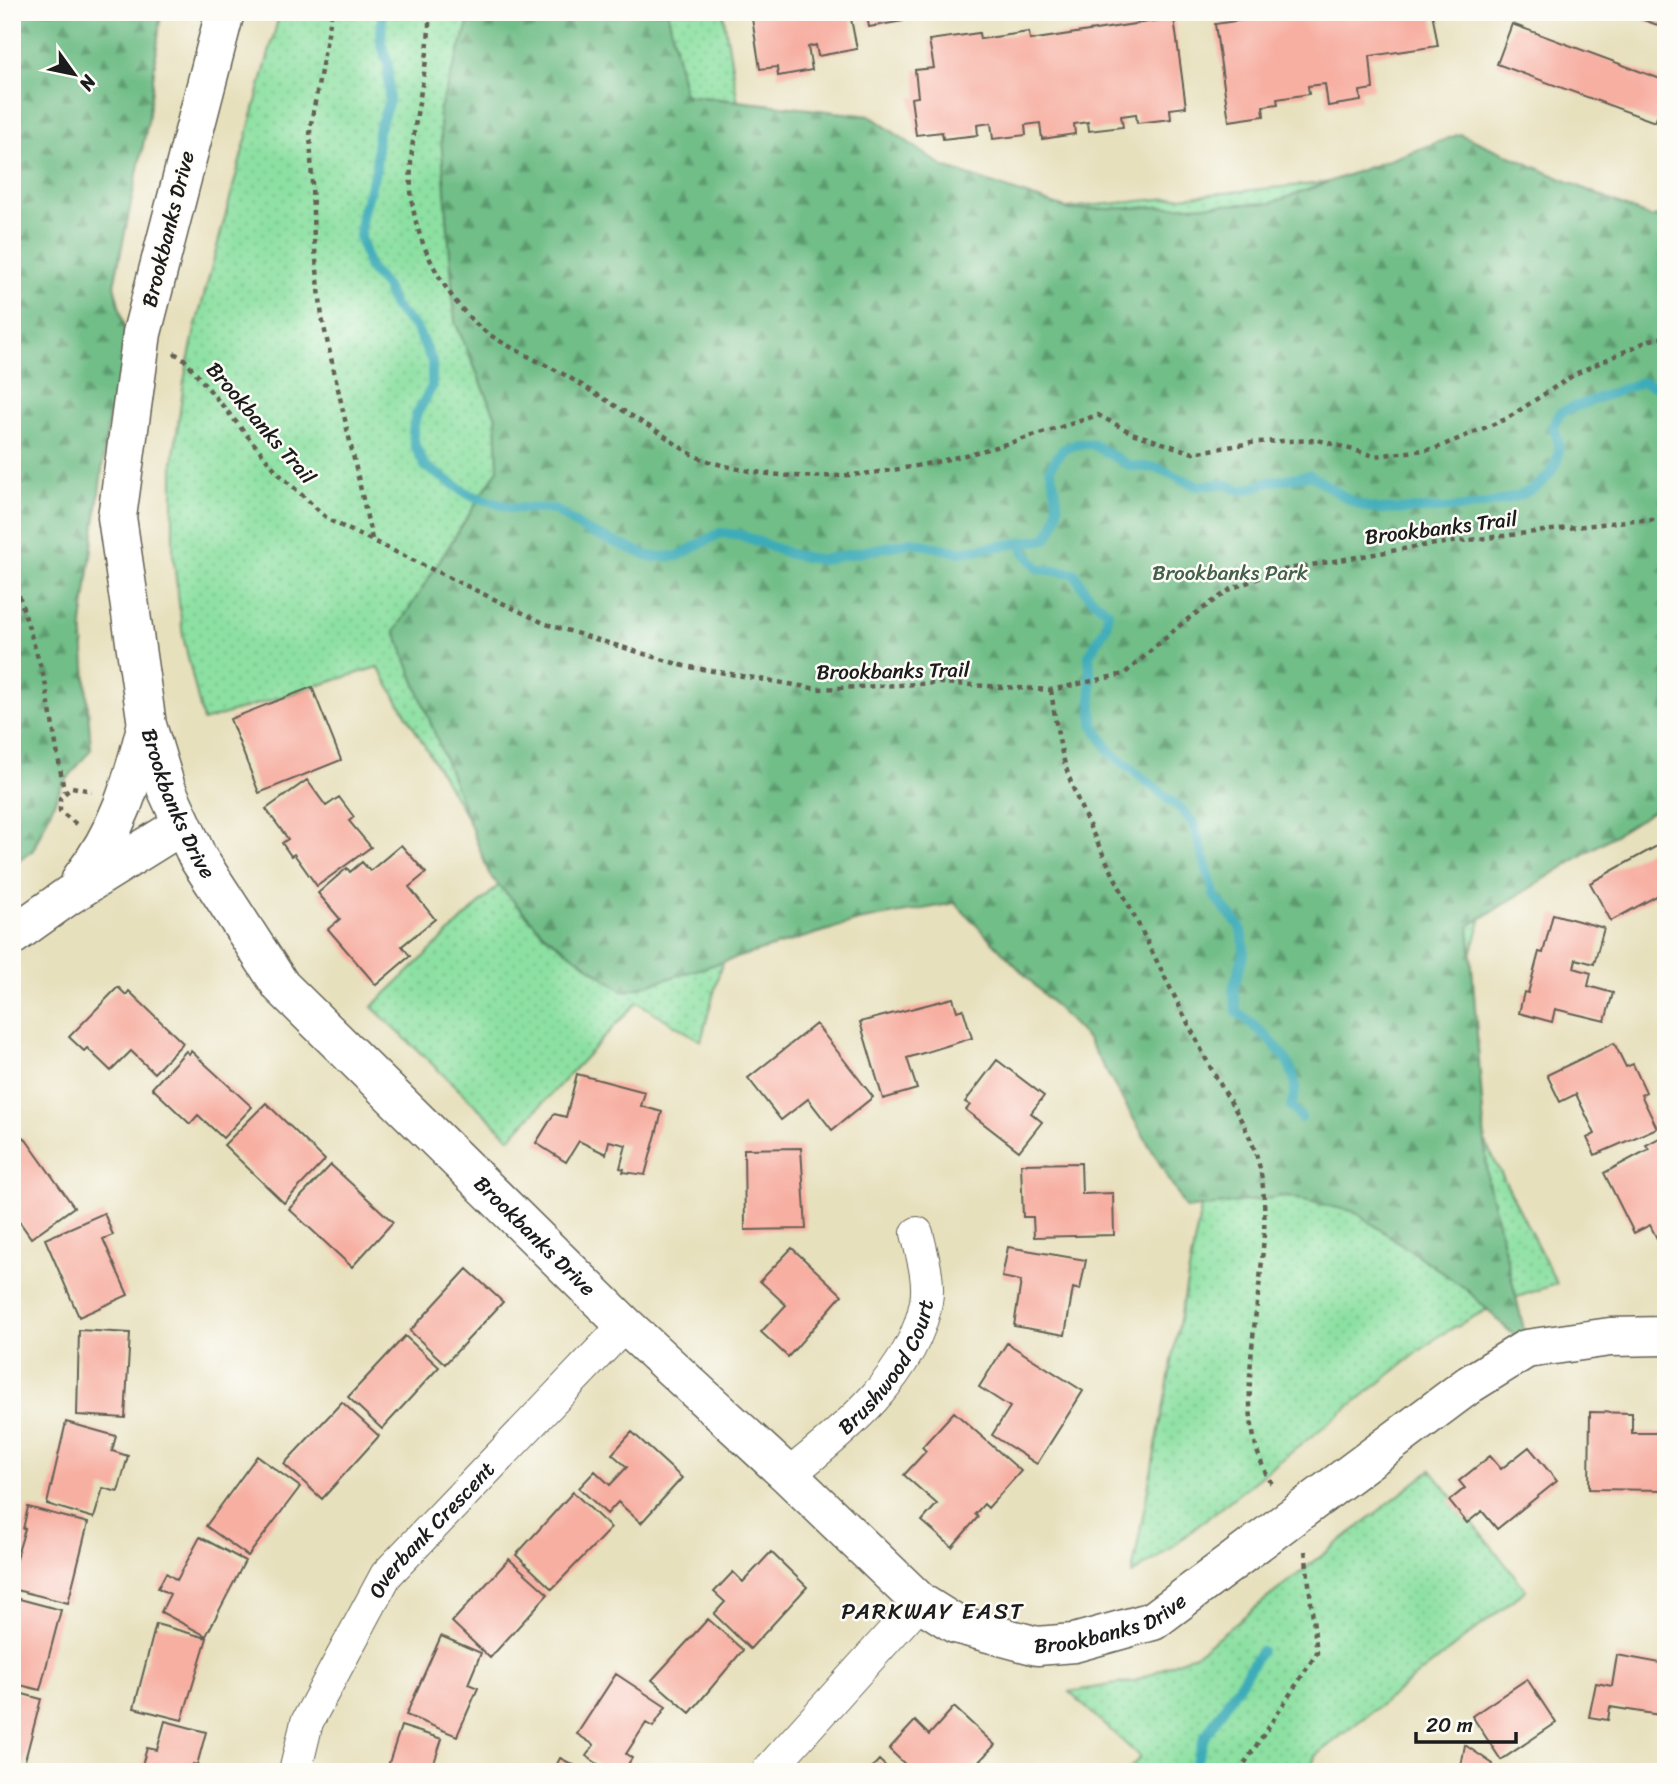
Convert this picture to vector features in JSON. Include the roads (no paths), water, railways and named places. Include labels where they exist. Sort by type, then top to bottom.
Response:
[{"type":"street","name":"Brookbanks Drive","points":[[225,12],[142,333],[117,517],[147,724],[157,766],[182,825],[198,858],[281,986],[625,1325],[788,1475],[920,1602],[937,1615],[968,1628],[1037,1646],[1074,1643],[1153,1621],[1292,1514],[1470,1384],[1526,1349],[1610,1337],[1666,1336]]},
{"type":"street","points":[[68,896],[102,851],[112,833],[126,802],[147,724]]},
{"type":"street","points":[[12,936],[68,896],[182,825]]},
{"type":"street","name":"Brushwood Court","points":[[788,1475],[828,1444],[894,1374],[916,1341],[926,1299],[925,1274],[917,1233]]},
{"type":"street","name":"Overbank Crescent","points":[[295,1772],[307,1722],[386,1576],[625,1325]]},
{"type":"street","points":[[766,1772],[920,1602]]},
{"type":"waterway","points":[[382,12],[381,43],[388,63],[389,101],[378,131],[376,169],[362,214],[360,237],[369,268],[386,287],[394,307],[416,328],[432,361],[432,387],[416,415],[413,431],[415,446],[425,466],[470,495],[511,508],[554,509],[585,530],[651,557],[678,556],[720,533],[741,535],[790,554],[821,560],[912,542],[959,552],[1046,539],[1057,513],[1057,496],[1050,468],[1062,450],[1077,444],[1092,444],[1130,466],[1158,468],[1197,486],[1224,484],[1243,491],[1268,482],[1310,475],[1348,499],[1375,509],[1438,509],[1481,505],[1525,493],[1542,482],[1554,467],[1559,447],[1553,426],[1561,412],[1642,382],[1666,390]]},
{"type":"waterway","points":[[1022,542],[1025,553],[1039,569],[1074,573],[1088,595],[1108,612],[1106,627],[1089,655],[1093,724],[1110,752],[1180,808],[1194,824],[1215,897],[1239,925],[1243,936],[1244,952],[1233,990],[1237,1012],[1255,1026],[1288,1063],[1295,1084],[1291,1106],[1301,1118]]},
{"type":"waterway","points":[[1193,1772],[1204,1738],[1261,1651]]},
{"type":"district","name":"PARKWAY EAST","points":[[933,1611]]},
{"type":"park label","name":"Brookbanks Park","points":[[1230,573]]}]
